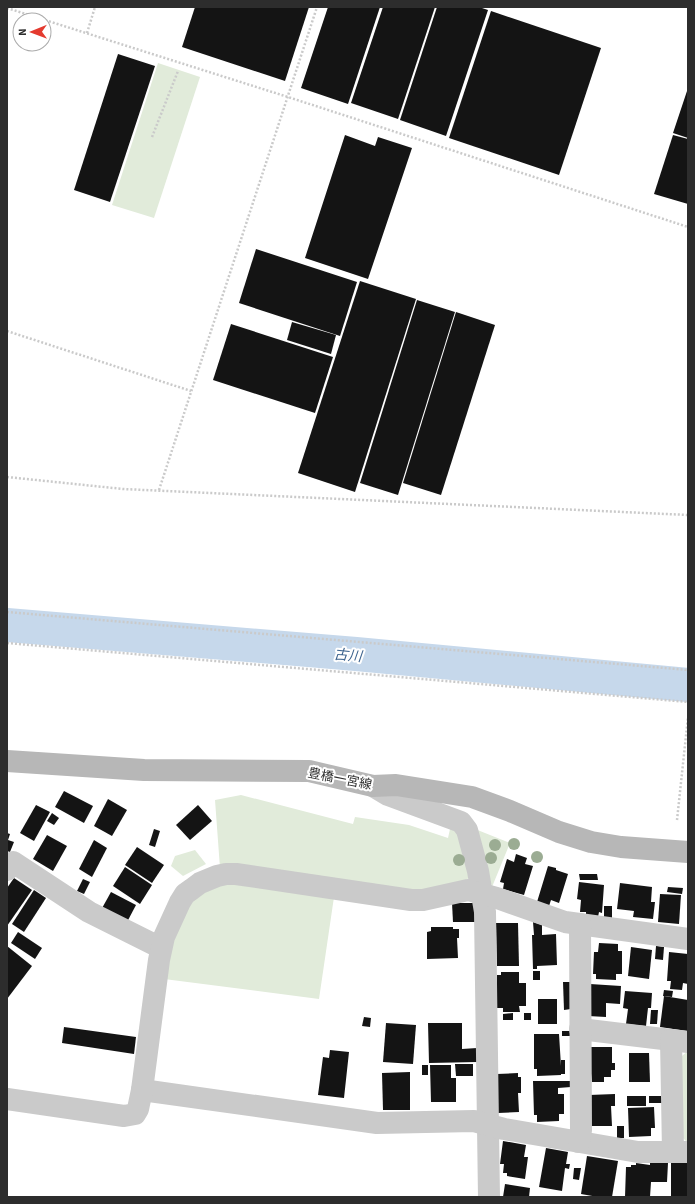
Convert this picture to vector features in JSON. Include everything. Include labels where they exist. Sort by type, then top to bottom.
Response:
[{"type":"main road","name":"豊橋一宮線","points":[[7,762],[144,770],[308,771],[373,786],[396,785],[472,797],[559,832],[591,842],[621,847],[688,852]]},
{"type":"street","points":[[373,786],[388,795],[460,822],[467,830],[478,871],[485,912],[489,1197]]},
{"type":"street","points":[[9,864],[89,912],[161,948]]},
{"type":"street","points":[[7,1099],[130,1116],[135,1114],[138,1110],[142,1090],[161,948],[164,937],[185,894],[200,883],[216,876],[226,874],[411,900],[422,900],[468,890],[482,893],[565,922],[688,939]]},
{"type":"street","points":[[579,1142],[581,1130],[580,924]]},
{"type":"street","points":[[142,1090],[377,1123],[474,1121],[504,1128],[638,1152],[681,1152],[679,1041],[580,1029]]},
{"type":"path","points":[[87,33],[95,7]]},
{"type":"path","points":[[159,490],[316,7]]},
{"type":"path","points":[[7,8],[288,97],[688,227]]},
{"type":"path","points":[[152,137],[178,71]]},
{"type":"path","points":[[7,331],[191,391]]},
{"type":"path","points":[[7,478],[123,489],[688,515]]},
{"type":"path","points":[[7,612],[688,670]]},
{"type":"path","points":[[7,643],[688,702]]},
{"type":"path","points":[[677,820],[688,717]]},
{"type":"green space","points":[[158,63],[200,77],[154,218],[112,205]]},
{"type":"green space","points":[[241,795],[353,824],[355,817],[409,825],[448,838],[450,829],[458,831],[471,876],[465,881],[419,893],[220,868],[215,800]]},
{"type":"green space","points":[[475,829],[510,843],[492,887]]},
{"type":"green space","points":[[195,850],[206,864],[183,876],[171,866],[175,856]]},
{"type":"green space","points":[[224,881],[334,897],[319,999],[164,979],[168,946],[190,899]]},
{"type":"green space","points":[[688,1051],[688,1143],[678,1133],[677,1060]]},
{"type":"building","points":[[195,7],[309,7],[285,81],[182,47]]},
{"type":"building","points":[[328,7],[380,7],[348,104],[301,88]]},
{"type":"building","points":[[383,7],[435,7],[398,119],[351,103]]},
{"type":"building","points":[[437,7],[479,7],[488,10],[446,136],[400,120]]},
{"type":"building","points":[[491,11],[601,48],[559,175],[449,138]]},
{"type":"building","points":[[118,54],[155,66],[110,202],[74,190]]},
{"type":"building","points":[[688,88],[688,138],[673,133]]},
{"type":"building","points":[[345,135],[375,146],[378,137],[412,148],[368,279],[305,258]]},
{"type":"building","points":[[673,135],[688,139],[688,204],[654,194]]},
{"type":"building","points":[[256,249],[357,282],[340,336],[239,303]]},
{"type":"building","points":[[360,281],[416,299],[355,492],[298,473]]},
{"type":"building","points":[[417,300],[455,312],[398,495],[360,483]]},
{"type":"building","points":[[456,312],[495,325],[441,495],[403,483]]},
{"type":"building","points":[[292,322],[336,335],[331,354],[287,340]]},
{"type":"building","points":[[231,324],[333,357],[315,413],[213,380]]},
{"type":"building","points":[[64,791],[93,806],[84,823],[55,807]]},
{"type":"building","points":[[108,799],[127,810],[112,836],[94,826]]},
{"type":"building","points":[[36,805],[50,812],[34,841],[20,833]]},
{"type":"building","points":[[198,805],[212,821],[190,840],[176,825]]},
{"type":"building","points":[[52,813],[59,818],[54,825],[47,821]]},
{"type":"building","points":[[154,829],[160,831],[155,847],[149,845]]},
{"type":"building","points":[[7,833],[10,834],[8,840],[14,842],[10,852],[7,851]]},
{"type":"building","points":[[47,835],[67,846],[53,871],[33,859]]},
{"type":"building","points":[[94,840],[107,848],[92,877],[79,869]]},
{"type":"building","points":[[137,847],[164,865],[152,883],[125,865]]},
{"type":"building","points":[[516,854],[527,858],[525,864],[533,866],[524,895],[503,889],[504,883],[500,882],[507,859],[514,862]]},
{"type":"building","points":[[548,866],[568,874],[559,903],[551,900],[549,906],[537,902]]},
{"type":"building","points":[[125,867],[152,885],[140,904],[113,886]]},
{"type":"building","points":[[579,874],[597,874],[598,880],[580,880]]},
{"type":"building","points":[[14,878],[32,890],[7,926],[7,888]]},
{"type":"building","points":[[83,879],[90,882],[84,894],[77,891]]},
{"type":"building","points":[[579,882],[604,885],[602,913],[599,912],[598,917],[586,916],[586,912],[580,912],[581,900],[577,899]]},
{"type":"building","points":[[620,883],[652,887],[651,902],[655,902],[653,919],[633,917],[634,911],[617,909]]},
{"type":"building","points":[[668,887],[683,888],[682,894],[667,892]]},
{"type":"building","points":[[34,890],[46,898],[24,932],[12,924]]},
{"type":"building","points":[[111,892],[136,905],[126,924],[101,910]]},
{"type":"building","points":[[660,894],[681,895],[679,924],[658,922]]},
{"type":"building","points":[[452,903],[475,903],[475,922],[453,922]]},
{"type":"building","points":[[604,906],[612,906],[612,918],[604,919]]},
{"type":"building","points":[[533,922],[542,925],[542,935],[556,934],[557,965],[537,966],[537,969],[533,969]]},
{"type":"building","points":[[496,923],[518,923],[519,966],[497,966]]},
{"type":"building","points":[[431,927],[453,927],[453,929],[459,929],[459,938],[457,938],[458,958],[427,959],[427,932],[431,931]]},
{"type":"building","points":[[18,932],[42,948],[35,959],[11,943]]},
{"type":"building","points":[[599,943],[618,944],[618,951],[622,951],[622,974],[616,974],[616,980],[596,979],[596,974],[593,974],[594,952],[598,952]]},
{"type":"building","points":[[7,946],[32,966],[7,999]]},
{"type":"building","points":[[656,946],[664,947],[663,960],[655,959]]},
{"type":"building","points":[[631,947],[652,950],[649,979],[628,976]]},
{"type":"building","points":[[669,952],[688,954],[688,984],[683,983],[682,990],[670,989],[671,981],[667,981]]},
{"type":"building","points":[[533,971],[540,971],[540,980],[533,980]]},
{"type":"building","points":[[501,972],[519,972],[519,983],[526,983],[526,1006],[519,1006],[520,1012],[503,1012],[503,1008],[497,1008],[497,975],[501,975]]},
{"type":"building","points":[[563,982],[570,982],[571,1009],[564,1010]]},
{"type":"building","points":[[590,984],[621,986],[620,1004],[606,1003],[606,1017],[588,1016]]},
{"type":"building","points":[[664,990],[673,991],[672,997],[663,996]]},
{"type":"building","points":[[625,991],[652,993],[651,1008],[648,1008],[646,1026],[626,1024],[628,1009],[623,1008]]},
{"type":"building","points":[[664,996],[688,1000],[687,1031],[660,1027]]},
{"type":"building","points":[[538,999],[557,999],[557,1024],[538,1024]]},
{"type":"building","points":[[651,1010],[658,1010],[657,1024],[650,1024]]},
{"type":"building","points":[[513,1013],[513,1020],[503,1020],[503,1014]]},
{"type":"building","points":[[524,1013],[531,1013],[531,1020],[524,1020]]},
{"type":"building","points":[[364,1017],[371,1018],[370,1027],[362,1026]]},
{"type":"building","points":[[386,1023],[416,1025],[413,1064],[383,1062]]},
{"type":"building","points":[[428,1023],[462,1023],[462,1049],[477,1048],[477,1062],[429,1063]]},
{"type":"building","points":[[64,1027],[136,1037],[134,1054],[62,1043]]},
{"type":"building","points":[[562,1031],[570,1031],[570,1036],[562,1036]]},
{"type":"building","points":[[534,1034],[559,1034],[561,1066],[561,1060],[565,1060],[565,1074],[537,1076],[537,1069],[534,1069]]},
{"type":"building","points":[[588,1047],[612,1047],[612,1063],[615,1063],[615,1070],[611,1070],[611,1077],[604,1077],[604,1082],[592,1082]]},
{"type":"building","points":[[330,1050],[349,1052],[344,1098],[318,1095],[323,1057],[329,1058]]},
{"type":"building","points":[[629,1053],[649,1053],[650,1082],[629,1082]]},
{"type":"building","points":[[455,1064],[473,1064],[473,1076],[456,1076]]},
{"type":"building","points":[[422,1065],[428,1065],[428,1075],[422,1075]]},
{"type":"building","points":[[430,1065],[451,1065],[451,1078],[456,1078],[456,1102],[431,1102]]},
{"type":"building","points":[[410,1072],[410,1110],[383,1110],[382,1073]]},
{"type":"building","points":[[518,1073],[518,1077],[521,1077],[521,1093],[518,1093],[519,1112],[498,1113],[497,1074]]},
{"type":"building","points":[[533,1081],[570,1081],[571,1087],[558,1088],[558,1094],[564,1094],[564,1114],[559,1114],[559,1121],[537,1122],[537,1115],[534,1115]]},
{"type":"building","points":[[615,1094],[615,1106],[611,1106],[612,1126],[591,1126],[589,1095]]},
{"type":"building","points":[[627,1096],[646,1096],[646,1106],[627,1106]]},
{"type":"building","points":[[649,1096],[662,1096],[662,1103],[649,1103]]},
{"type":"building","points":[[654,1107],[655,1128],[651,1128],[651,1136],[629,1137],[628,1108]]},
{"type":"building","points":[[617,1126],[624,1126],[624,1138],[617,1138]]},
{"type":"building","points":[[503,1141],[526,1145],[524,1157],[528,1157],[525,1179],[507,1176],[507,1173],[503,1173],[504,1164],[500,1164]]},
{"type":"building","points":[[546,1148],[568,1152],[566,1164],[570,1164],[569,1169],[565,1168],[562,1191],[539,1187]]},
{"type":"building","points":[[587,1156],[618,1161],[612,1197],[598,1197],[581,1194]]},
{"type":"building","points":[[650,1162],[668,1163],[667,1182],[651,1182],[650,1197],[625,1197],[626,1167],[636,1165],[636,1163],[650,1165]]},
{"type":"building","points":[[671,1163],[688,1163],[688,1197],[671,1197]]},
{"type":"building","points":[[574,1168],[581,1168],[579,1180],[573,1179]]},
{"type":"building","points":[[505,1184],[530,1188],[529,1197],[503,1197]]},
{"type":"waterway","name":"古川","points":[[7,625],[356,654],[688,685]]}]
